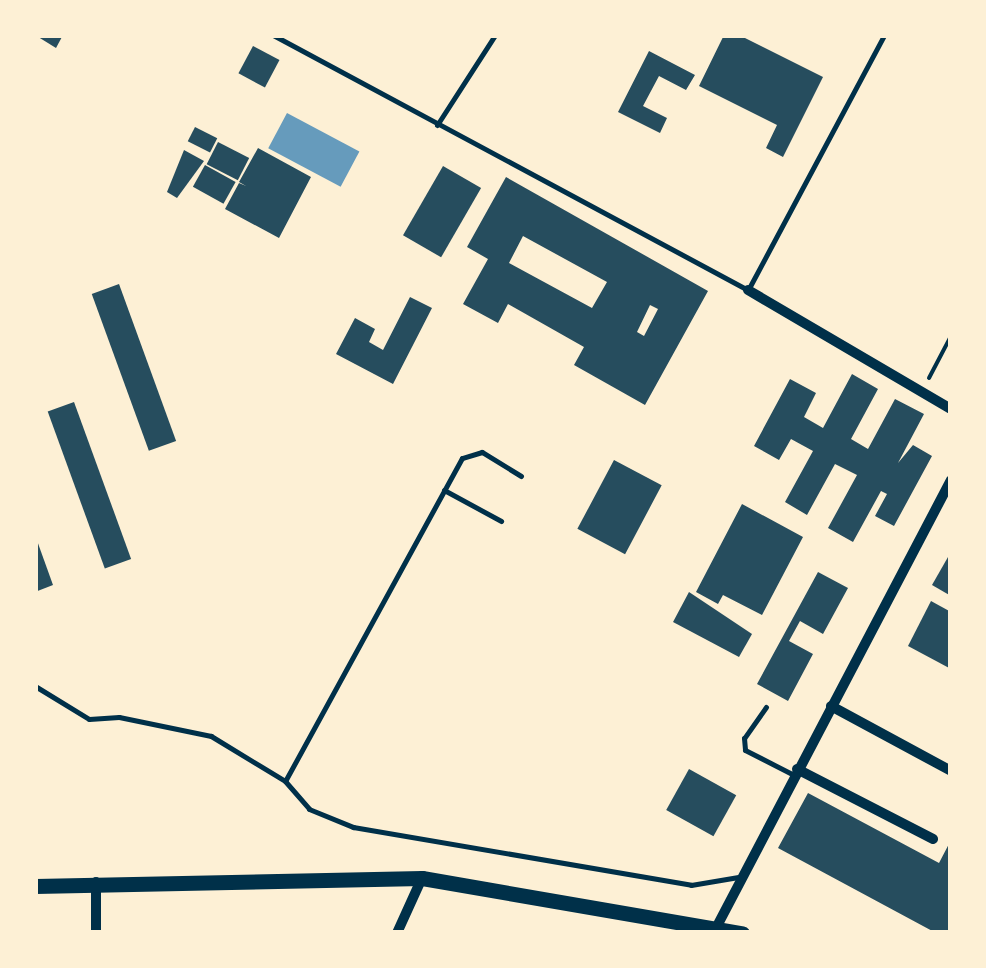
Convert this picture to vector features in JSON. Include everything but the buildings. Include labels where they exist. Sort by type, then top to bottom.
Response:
[{"type":"main road","points":[[35,886],[422,878],[742,933]]},
{"type":"street","points":[[748,290],[951,409]]},
{"type":"street","points":[[716,928],[738,877],[951,480]]},
{"type":"street","points":[[831,706],[951,770]]},
{"type":"street","points":[[795,772],[933,839]]},
{"type":"street","points":[[397,933],[422,878]]},
{"type":"street","points":[[96,882],[96,933]]},
{"type":"lane","points":[[274,35],[748,290],[884,35]]},
{"type":"lane","points":[[436,124],[494,35]]},
{"type":"lane","points":[[286,781],[462,458],[476,451],[521,476]]},
{"type":"lane","points":[[444,490],[501,521]]},
{"type":"lane","points":[[35,686],[89,719],[119,717],[212,736],[286,781],[309,809],[353,827],[691,886],[738,877]]},
{"type":"lane","points":[[766,708],[744,738],[744,750],[795,772]]},
{"type":"path","points":[[922,391],[951,336]]},
{"type":"water","points":[[287,113],[359,151],[341,187],[268,148]]}]
